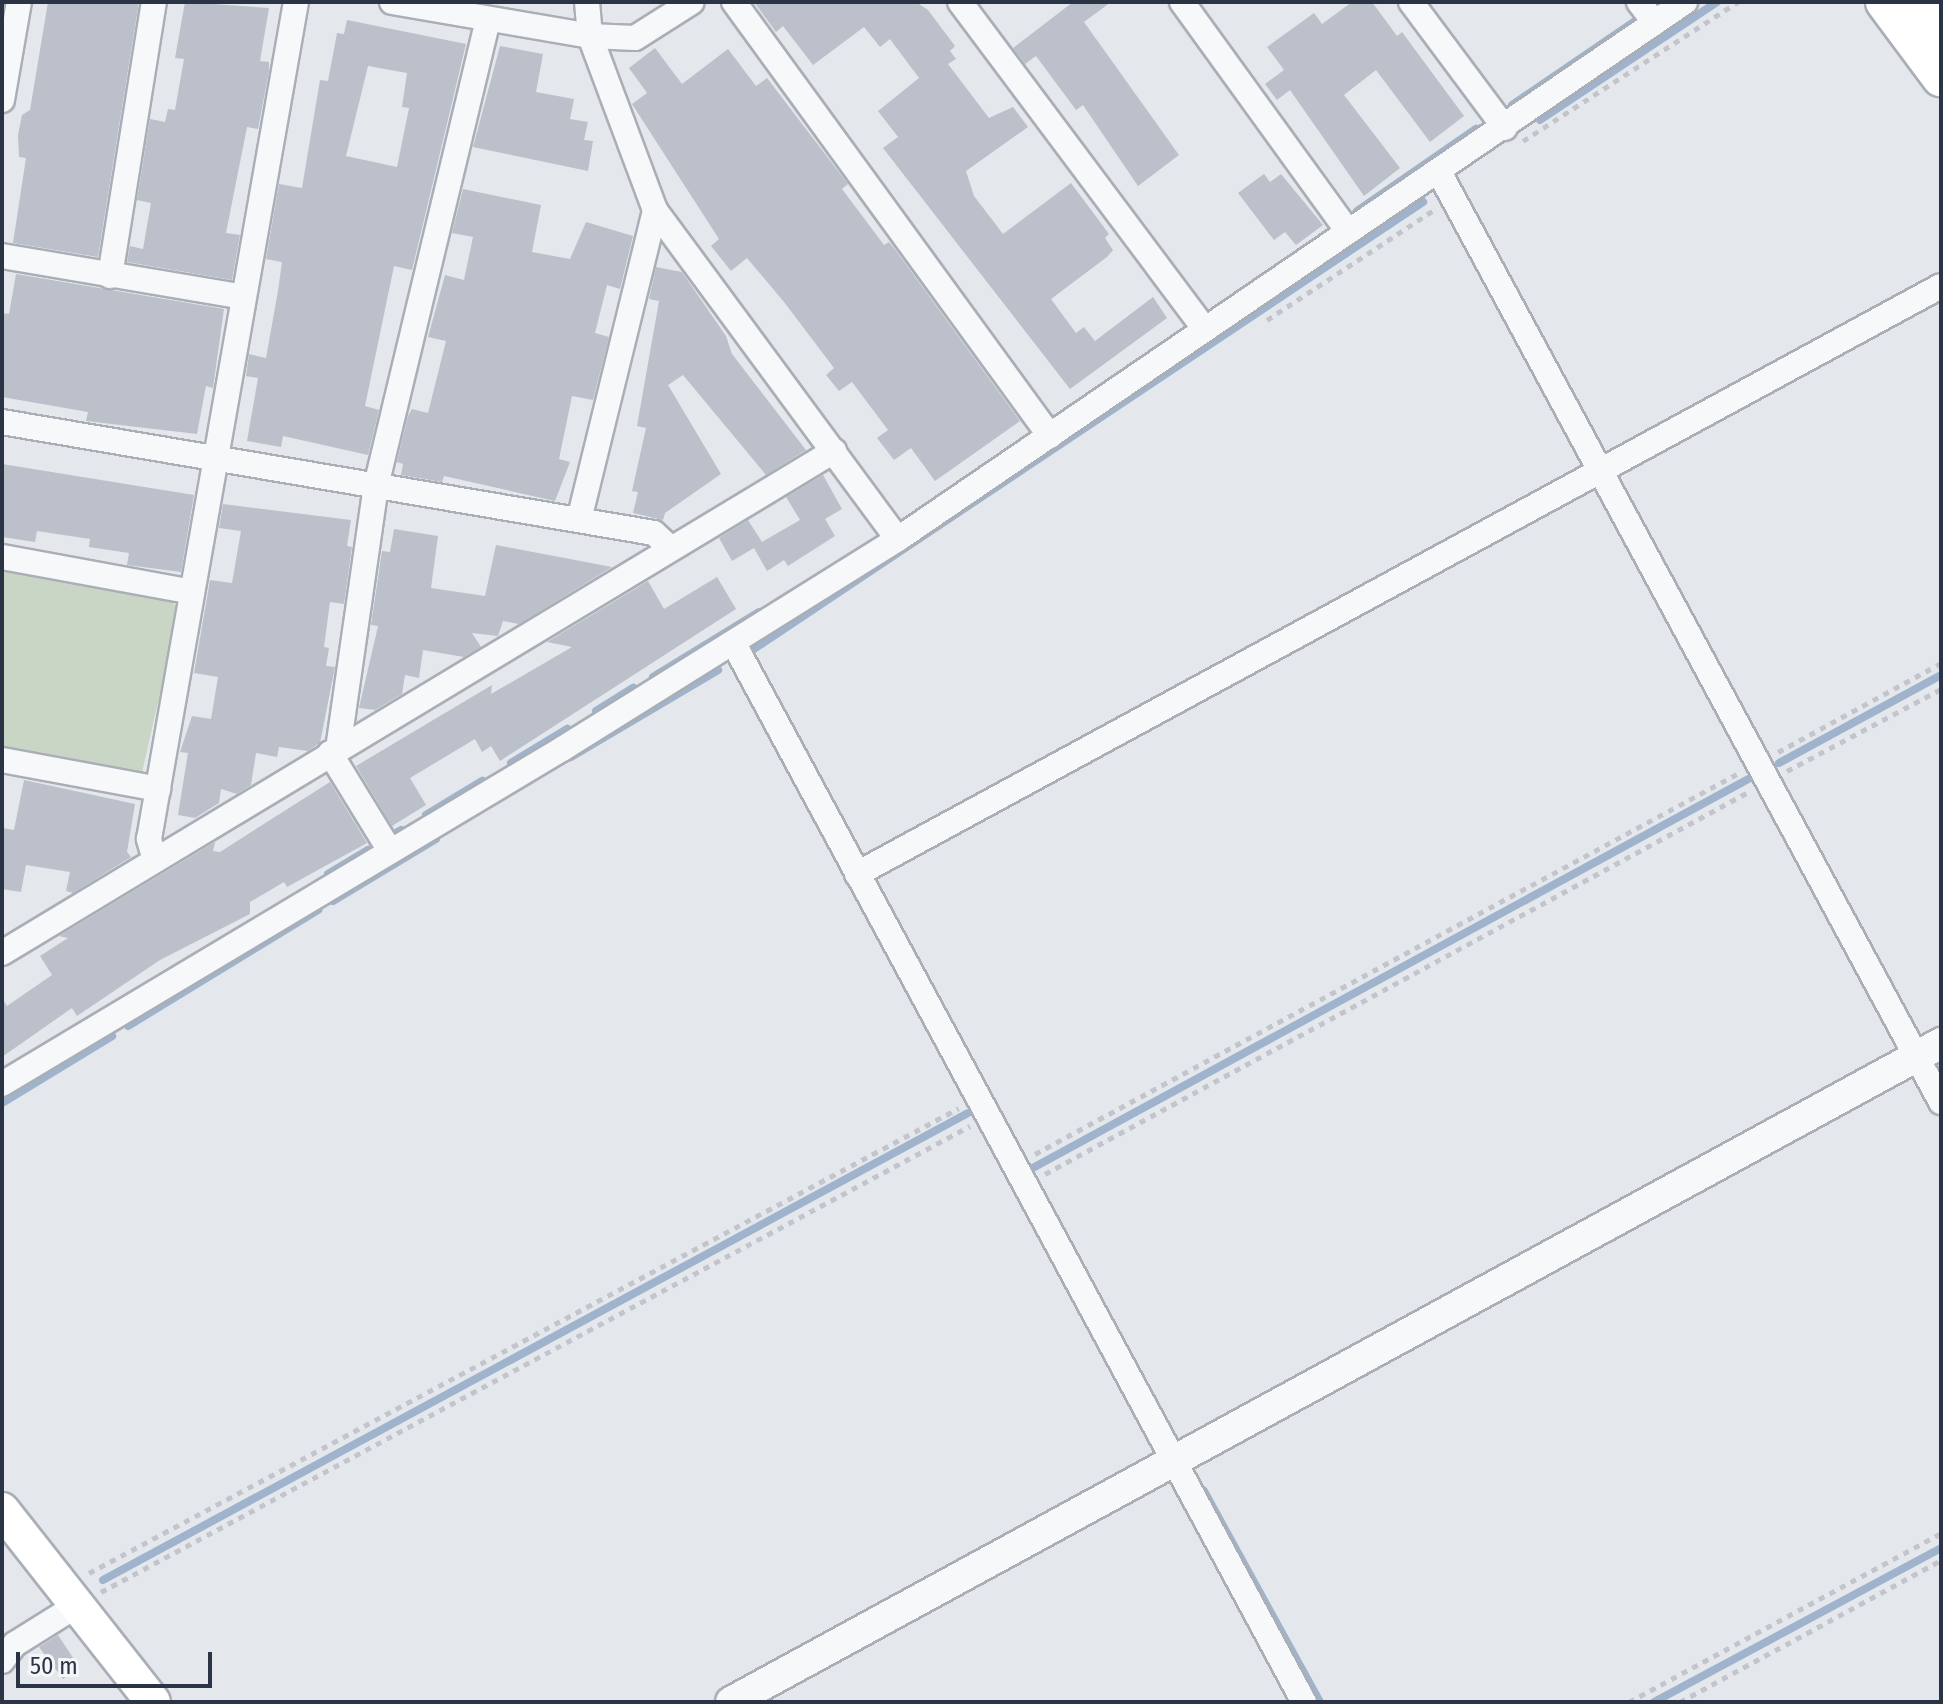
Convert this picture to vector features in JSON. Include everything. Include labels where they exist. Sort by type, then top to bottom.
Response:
[{"type":"main road","points":[[1885,2],[1941,77]]},
{"type":"main road","points":[[1923,2],[1941,26]]},
{"type":"main road","points":[[2,1510],[72,1595],[153,1702]]},
{"type":"street","points":[[2,100],[19,2]]},
{"type":"street","points":[[110,276],[154,2]]},
{"type":"street","points":[[154,857],[149,839],[296,2]]},
{"type":"street","points":[[392,2],[590,36],[635,38],[692,2]]},
{"type":"street","points":[[587,2],[590,36],[655,210],[898,539]]},
{"type":"street","points":[[734,2],[1050,436]]},
{"type":"street","points":[[960,2],[1205,330]]},
{"type":"street","points":[[1182,2],[1347,230]]},
{"type":"street","points":[[1411,2],[1505,128]]},
{"type":"street","points":[[1639,2],[1655,23]]},
{"type":"street","points":[[2,1084],[734,644],[898,539],[1347,230],[1505,128],[1685,2]]},
{"type":"street","points":[[390,851],[334,751],[376,486],[488,19]]},
{"type":"street","points":[[1439,172],[1604,471],[1762,772],[1929,1050],[1941,1102]]},
{"type":"street","points":[[579,520],[655,210]]},
{"type":"street","points":[[2,256],[244,297]]},
{"type":"street","points":[[857,874],[1941,286]]},
{"type":"street","points":[[2,422],[654,533],[670,548]]},
{"type":"street","points":[[2,953],[154,857],[834,451]]},
{"type":"street","points":[[2,557],[192,592]]},
{"type":"street","points":[[734,644],[1172,1463],[1304,1702]]},
{"type":"street","points":[[2,760],[158,789]]},
{"type":"street","points":[[731,1702],[1929,1050]]},
{"type":"street","points":[[2,1661],[15,1644],[72,1595]]},
{"type":"path","points":[[1018,1175],[1762,772],[1941,663]]},
{"type":"path","points":[[1018,1175],[1762,772],[1941,689]]},
{"type":"path","points":[[72,1595],[982,1107]]},
{"type":"path","points":[[72,1595],[982,1107]]},
{"type":"path","points":[[1629,1702],[1941,1533]]},
{"type":"path","points":[[1680,1702],[1941,1560]]},
{"type":"green space","points":[[2,569],[171,600],[179,610],[141,777],[2,749]]},
{"type":"building","points":[[48,2],[139,2],[98,257],[13,243],[26,158],[19,157],[18,135],[22,115],[30,110]]},
{"type":"building","points":[[185,2],[269,8],[260,61],[269,62],[269,71],[258,129],[247,127],[226,233],[240,235],[232,280],[127,262],[130,246],[143,249],[151,203],[137,200],[150,119],[165,122],[168,109],[175,110],[184,59],[175,58]]},
{"type":"building","points":[[754,2],[916,2],[928,10],[955,46],[950,51],[956,59],[948,64],[989,118],[1013,107],[1028,127],[966,171],[974,196],[1003,234],[1071,183],[1109,234],[1105,238],[1113,250],[1107,257],[1051,299],[1076,333],[1084,327],[1095,341],[1153,297],[1167,318],[1070,389],[883,148],[898,137],[878,111],[919,78],[890,39],[880,47],[864,27],[813,65],[783,26],[776,32]]},
{"type":"building","points":[[1073,2],[1111,2],[1084,22],[1179,155],[1138,186],[1083,105],[1076,110],[1036,56],[1025,64],[1013,48]]},
{"type":"building","points":[[1352,2],[1372,2],[1397,36],[1402,32],[1464,116],[1430,142],[1376,70],[1344,95],[1400,168],[1364,196],[1290,90],[1277,100],[1265,84],[1284,70],[1267,47],[1314,13],[1322,24]]},
{"type":"building","points":[[347,20],[466,44],[412,270],[394,266],[365,406],[379,410],[368,455],[283,436],[281,447],[247,441],[258,378],[246,376],[249,354],[266,358],[282,262],[266,259],[279,184],[302,188],[320,80],[328,81],[337,33],[344,34]],"holes":[[[368,66],[407,73],[402,107],[409,108],[397,167],[346,156]]]},
{"type":"building","points":[[500,46],[543,54],[536,92],[574,99],[570,119],[588,122],[584,140],[593,141],[588,171],[473,147]]},
{"type":"building","points":[[655,48],[682,84],[728,49],[756,86],[767,78],[848,184],[842,189],[884,245],[889,242],[897,252],[1020,421],[935,481],[911,448],[894,460],[877,438],[888,430],[852,382],[839,391],[826,375],[834,368],[747,258],[731,271],[711,246],[719,239],[632,104],[647,93],[629,68]]},
{"type":"building","points":[[1264,174],[1270,182],[1281,174],[1323,225],[1296,245],[1285,232],[1274,240],[1238,193]]},
{"type":"building","points":[[463,189],[541,205],[532,252],[570,259],[586,222],[633,236],[620,289],[607,285],[595,333],[609,337],[593,400],[572,396],[559,459],[570,462],[555,501],[444,476],[442,482],[401,475],[403,464],[397,462],[412,409],[428,413],[446,341],[428,337],[445,275],[464,280],[473,237],[452,233]]},
{"type":"building","points":[[656,267],[682,272],[726,336],[732,354],[806,450],[766,475],[683,375],[668,385],[721,474],[665,513],[663,520],[633,513],[638,492],[632,491],[646,428],[637,426],[659,301],[649,299]]},
{"type":"building","points":[[16,274],[224,309],[213,388],[206,386],[197,434],[86,421],[88,412],[2,397],[2,313],[9,314]]},
{"type":"building","points":[[2,464],[194,495],[181,572],[127,565],[129,553],[89,547],[90,539],[37,531],[35,542],[2,537]]},
{"type":"building","points":[[823,475],[842,509],[825,519],[835,536],[788,566],[784,560],[767,571],[754,548],[732,561],[719,538],[748,520],[762,542],[800,520],[786,497]]},
{"type":"building","points":[[223,504],[351,520],[347,546],[352,547],[344,604],[330,602],[324,647],[329,648],[326,666],[335,667],[320,743],[308,751],[279,747],[277,757],[256,753],[251,785],[237,794],[221,789],[219,803],[195,818],[178,815],[188,753],[180,752],[192,716],[211,719],[218,677],[194,673],[210,580],[232,583],[241,531],[219,528]]},
{"type":"building","points":[[394,529],[438,536],[431,588],[485,596],[496,545],[612,567],[519,624],[503,621],[498,636],[472,633],[481,647],[464,657],[423,650],[419,678],[405,675],[402,694],[375,710],[359,708],[378,626],[371,625],[382,551],[390,552]]},
{"type":"building","points":[[717,577],[736,609],[500,761],[491,746],[482,752],[475,739],[410,778],[426,805],[392,826],[356,766],[492,685],[491,694],[572,647],[547,642],[648,581],[664,609]]},
{"type":"building","points":[[24,780],[135,804],[127,852],[131,857],[73,893],[66,891],[70,872],[26,865],[21,892],[2,889],[2,828],[14,830]]},
{"type":"building","points":[[330,782],[367,843],[287,887],[284,882],[250,902],[250,914],[160,960],[77,1016],[72,1008],[2,1057],[2,998],[7,1006],[52,975],[40,956],[68,938],[59,936],[215,842],[213,851],[220,852]]},
{"type":"building","points":[[58,1635],[79,1667],[63,1679],[39,1647]]},
{"type":"waterway","points":[[1540,120],[1717,2]]},
{"type":"waterway","points":[[1512,105],[1635,21]]},
{"type":"waterway","points":[[1357,211],[1476,129]]},
{"type":"waterway","points":[[748,653],[1423,202]]},
{"type":"waterway","points":[[653,677],[759,612]]},
{"type":"waterway","points":[[571,757],[718,670]]},
{"type":"waterway","points":[[1779,763],[1941,675]]},
{"type":"waterway","points":[[596,711],[633,688]]},
{"type":"waterway","points":[[511,763],[567,729]]},
{"type":"waterway","points":[[1029,1170],[1752,777]]},
{"type":"waterway","points":[[426,815],[482,781]]},
{"type":"waterway","points":[[396,833],[401,830]]},
{"type":"waterway","points":[[333,901],[436,839]]},
{"type":"waterway","points":[[328,874],[368,850]]},
{"type":"waterway","points":[[128,1026],[318,910]]},
{"type":"waterway","points":[[2,1103],[112,1036]]},
{"type":"waterway","points":[[103,1580],[968,1113]]},
{"type":"waterway","points":[[1204,1491],[1320,1702]]},
{"type":"waterway","points":[[1654,1702],[1941,1548]]}]
